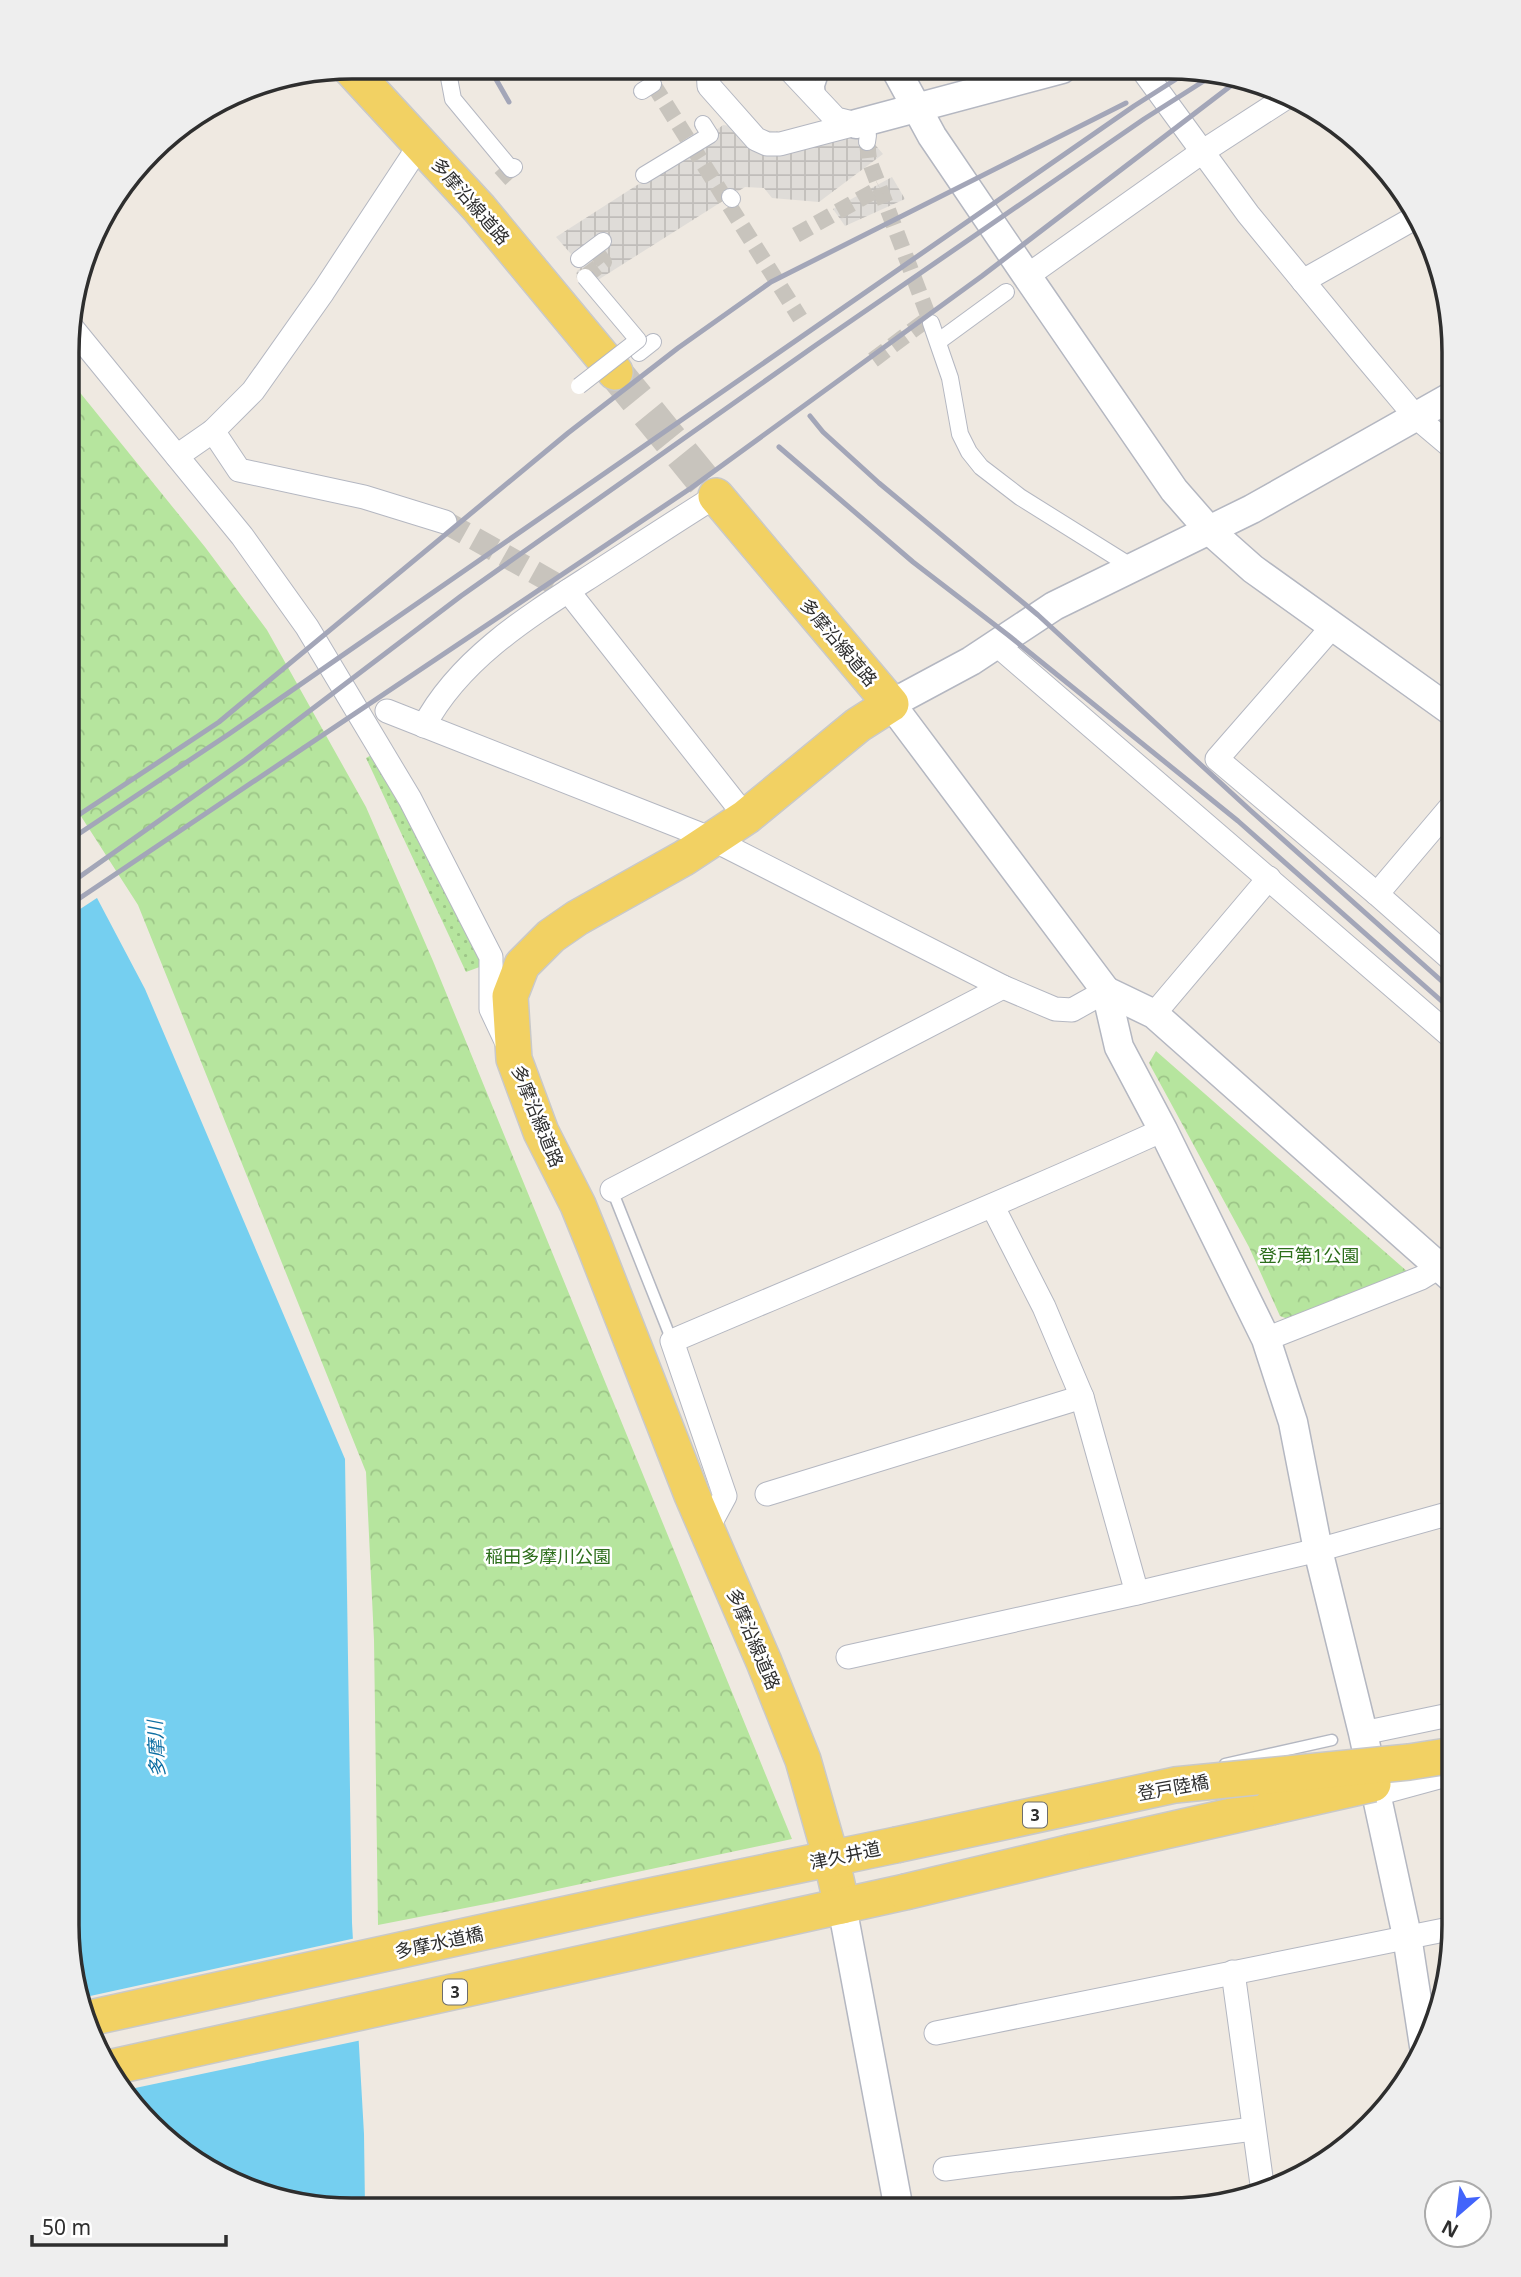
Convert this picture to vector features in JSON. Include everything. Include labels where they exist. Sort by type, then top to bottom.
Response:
[{"type":"main road","name":"多摩沿線道路","points":[[360,79],[479,208],[627,362]]},
{"type":"main road","name":"多摩沿線道路","points":[[716,496],[891,704],[858,725],[746,817],[684,858],[577,918],[551,936],[517,973],[510,996],[514,1059],[541,1132],[578,1205],[709,1534],[803,1760],[842,1906]]},
{"type":"main road","name":"登戸陸橋","points":[[896,1845],[1175,1785],[1442,1757]]},
{"type":"main road","name":"3","points":[[118,2066],[803,1916],[1442,1767]]},
{"type":"main road","name":"津久井道","points":[[794,1866],[896,1845]]},
{"type":"main road","name":"多摩水道橋","points":[[95,2017],[794,1866]]},
{"type":"street","points":[[449,79],[453,99],[511,169],[514,167]]},
{"type":"street","points":[[711,79],[756,139],[767,144],[864,134],[915,108],[1024,79]]},
{"type":"street","points":[[798,79],[836,119],[864,134]]},
{"type":"street","points":[[900,79],[1016,284],[1174,490],[1209,530],[1253,569],[1442,704]]},
{"type":"street","points":[[1149,79],[1248,214],[1416,417],[1442,439]]},
{"type":"street","points":[[939,341],[1202,152],[1279,102]]},
{"type":"street","points":[[644,175],[710,135],[703,124]]},
{"type":"street","points":[[177,456],[213,431],[253,391],[323,292],[421,143]]},
{"type":"street","points":[[1303,281],[1409,221]]},
{"type":"street","points":[[579,258],[603,241]]},
{"type":"street","points":[[579,386],[638,340],[585,277]]},
{"type":"street","points":[[931,323],[950,378],[960,434],[981,467],[1020,497],[1132,567]]},
{"type":"street","points":[[79,336],[242,536],[307,627],[410,799],[491,957],[491,1009],[514,1059]]},
{"type":"street","points":[[627,362],[653,342]]},
{"type":"street","points":[[1442,402],[1252,509],[1054,606],[971,661],[891,704],[1106,991],[1154,1014],[1442,1260]]},
{"type":"street","points":[[213,431],[239,470],[365,497],[445,522]]},
{"type":"street","points":[[424,726],[435,706],[487,648],[568,591],[716,496]]},
{"type":"street","points":[[568,591],[746,817]]},
{"type":"street","points":[[1333,626],[1217,759],[1442,951]]},
{"type":"street","points":[[996,644],[1442,1029]]},
{"type":"street","points":[[387,711],[712,839],[1003,987],[1055,1009],[1072,1010],[1106,991]]},
{"type":"street","points":[[1377,894],[1442,817]]},
{"type":"street","points":[[1154,1014],[1269,878]]},
{"type":"street","points":[[612,1190],[1003,987]]},
{"type":"street","points":[[1106,991],[1111,1022],[1119,1047],[1266,1339],[1293,1422],[1318,1550],[1408,1936],[1421,2029]]},
{"type":"street","points":[[709,1534],[710,1524],[725,1496],[672,1341],[993,1207],[1163,1130]]},
{"type":"street","points":[[993,1207],[1044,1307],[1082,1397],[1137,1593]]},
{"type":"street","points":[[1266,1339],[1442,1269]]},
{"type":"street","points":[[767,1494],[1082,1397]]},
{"type":"street","points":[[848,1657],[1318,1550],[1442,1515]]},
{"type":"street","points":[[1360,1734],[1442,1717]]},
{"type":"street","points":[[1377,1794],[1442,1776]]},
{"type":"street","points":[[842,1906],[897,2198]]},
{"type":"street","points":[[936,2033],[1442,1930]]},
{"type":"street","points":[[1233,1972],[1261,2182]]},
{"type":"street","points":[[946,2169],[1253,2129]]},
{"type":"lane","points":[[821,79],[819,86],[823,107]]},
{"type":"lane","points":[[612,1190],[672,1341]]},
{"type":"lane","points":[[1213,1767],[1332,1740]]},
{"type":"lane","points":[[947,1826],[1200,1770]]},
{"type":"green space","name":"稲田多摩川公園","points":[[79,391],[205,547],[267,630],[366,807],[433,961],[792,1839],[378,1925],[374,1640],[366,1472],[138,905],[79,813]]},
{"type":"green space","points":[[375,753],[485,965],[466,972],[366,758]]},
{"type":"green space","name":"登戸第1公園","points":[[1156,1051],[1409,1273],[1288,1319],[1280,1316],[1249,1247],[1149,1063]]},
{"type":"shaded area","points":[[723,125],[839,139],[866,134],[883,154],[819,202],[772,198],[764,188],[745,187],[601,278],[597,281],[627,339],[576,277],[577,271],[590,260],[580,247],[571,254],[556,237],[684,155]]},
{"type":"shaded area","points":[[892,177],[905,199],[845,226],[833,209]]},
{"type":"water","name":"多摩川","points":[[79,864],[145,989],[345,1459],[352,1923],[364,2134],[365,2198],[334,2198],[281,2189],[215,2162],[172,2131],[135,2092],[107,2046],[93,2013],[84,1979],[79,1943]]},
{"type":"pier","points":[[83,863],[100,896],[79,910],[79,866]]},
{"type":"pier","points":[[356,1938],[362,2040],[133,2089],[107,2046],[88,1996]]},
{"type":"tunnel","points":[[653,84],[800,318]]},
{"type":"tunnel","points":[[867,142],[869,160],[931,323]]},
{"type":"tunnel","points":[[500,179],[511,169]]},
{"type":"tunnel","points":[[796,235],[880,188]]},
{"type":"tunnel","points":[[585,277],[604,262],[593,248]]},
{"type":"tunnel","points":[[873,360],[929,318]]},
{"type":"tunnel","points":[[615,372],[716,496]]},
{"type":"tunnel","points":[[445,522],[568,591]]},
{"type":"railway","points":[[496,79],[509,102]]},
{"type":"railway","points":[[79,834],[229,734],[1176,79]]},
{"type":"railway","points":[[79,877],[245,760],[461,596],[816,345],[1144,119],[1204,81]]},
{"type":"railway","points":[[79,899],[691,488],[982,276],[1231,86]]},
{"type":"railway","points":[[79,815],[219,722],[568,433],[678,348],[771,282],[1126,103]]},
{"type":"railway","points":[[810,416],[823,432],[879,483],[1038,615],[1442,981]]},
{"type":"railway","points":[[779,447],[913,562],[1008,635],[1238,821],[1442,1001]]}]
